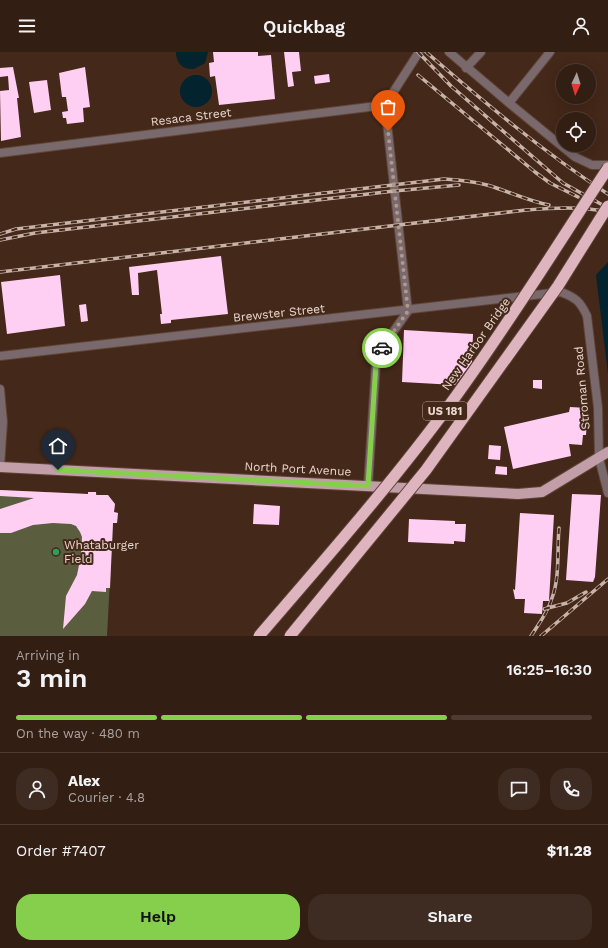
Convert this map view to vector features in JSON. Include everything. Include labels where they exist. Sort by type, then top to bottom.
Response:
[{"type":"highway","name":"New Harbor Bridge","points":[[259,636],[416,449],[456,396],[504,327],[608,166]]},
{"type":"highway","name":"US 181","points":[[290,636],[426,470],[558,286],[608,206]]},
{"type":"main road","name":"North Port Avenue","points":[[0,467],[518,494],[542,492],[608,452]]},
{"type":"street","points":[[368,486],[376,363],[382,346],[408,311],[384,104],[419,52]]},
{"type":"street","points":[[449,52],[466,68],[575,157],[592,165],[608,166]]},
{"type":"street","points":[[466,68],[481,52]]},
{"type":"street","points":[[508,103],[550,52]]},
{"type":"street","name":"Resaca Street","points":[[0,153],[384,104]]},
{"type":"street","name":"Brewster Street","points":[[0,356],[408,311],[561,292]]},
{"type":"street","name":"Stroman Road","points":[[561,292],[572,297],[581,304],[587,316],[598,408],[599,458],[608,493]]},
{"type":"street","points":[[0,389],[3,422],[0,467]]},
{"type":"green space","name":"Whataburger Field","points":[[0,490],[88,494],[88,492],[96,492],[97,495],[108,495],[115,504],[114,512],[118,513],[117,523],[113,523],[107,636],[0,636]]},
{"type":"water","points":[[176,52],[208,52],[205,63],[194,69],[183,67],[176,56]]},
{"type":"water","points":[[196,75],[202,76],[209,82],[212,91],[211,97],[205,104],[196,107],[190,106],[183,100],[180,91],[181,85],[187,78]]},
{"type":"water","points":[[608,262],[608,374],[596,275]]},
{"type":"building","points":[[213,52],[258,52],[258,56],[271,55],[275,99],[219,105],[215,76],[210,77],[209,63],[214,62]]},
{"type":"building","points":[[284,52],[299,52],[301,71],[292,72],[294,86],[288,87]]},
{"type":"building","points":[[13,67],[19,98],[17,98],[21,137],[1,141],[0,91],[9,90],[8,76],[0,77],[0,68]]},
{"type":"building","points":[[85,67],[90,107],[83,108],[84,122],[67,124],[66,118],[63,118],[62,112],[68,111],[66,97],[62,97],[59,73]]},
{"type":"building","points":[[329,74],[330,82],[315,84],[314,76]]},
{"type":"building","points":[[47,80],[51,110],[34,113],[29,82]]},
{"type":"building","points":[[221,256],[228,314],[171,320],[171,323],[161,324],[160,314],[162,314],[157,270],[138,273],[139,295],[132,295],[129,267]]},
{"type":"building","points":[[60,275],[65,326],[7,334],[1,282]]},
{"type":"building","points":[[86,304],[88,321],[81,322],[79,305]]},
{"type":"building","points":[[404,330],[473,334],[472,362],[455,385],[402,382]]},
{"type":"building","points":[[533,380],[542,380],[542,389],[533,388]]},
{"type":"building","points":[[570,407],[588,408],[586,435],[583,435],[582,445],[569,444],[571,456],[513,469],[504,427],[569,412]]},
{"type":"building","points":[[489,445],[501,446],[500,460],[488,459]]},
{"type":"building","points":[[496,466],[507,467],[507,475],[495,474]]},
{"type":"building","points":[[0,490],[88,494],[88,492],[96,492],[96,495],[108,495],[115,504],[114,512],[118,513],[117,523],[113,523],[110,588],[106,588],[106,592],[92,591],[85,604],[63,629],[66,596],[77,575],[81,555],[82,537],[80,532],[76,526],[71,524],[53,523],[33,525],[11,533],[0,533],[0,509],[34,498],[0,496]]},
{"type":"building","points":[[572,494],[601,495],[595,577],[593,582],[566,580]]},
{"type":"building","points":[[254,504],[280,506],[279,525],[253,524]]},
{"type":"building","points":[[520,513],[554,515],[549,601],[543,601],[542,614],[524,613],[525,599],[515,599],[513,589],[515,590]]},
{"type":"building","points":[[409,519],[455,521],[455,524],[466,524],[465,542],[454,541],[454,544],[408,542]]},
{"type":"railway","points":[[418,52],[451,86],[563,183],[608,208]]},
{"type":"railway","points":[[426,52],[537,144],[608,194]]},
{"type":"railway","points":[[418,75],[535,172],[550,183],[578,197]]},
{"type":"railway","points":[[0,234],[16,229],[444,179],[466,181],[495,187],[533,201],[549,205]]},
{"type":"railway","points":[[0,240],[35,233],[394,191],[459,185]]},
{"type":"railway","points":[[0,272],[526,210],[577,208],[608,212]]},
{"type":"railway","points":[[531,636],[546,613],[555,590],[559,528]]},
{"type":"railway","points":[[541,636],[608,579]]},
{"type":"railway","points":[[544,609],[567,603],[586,592]]},
{"type":"way so far","points":[[382,348],[408,311],[388,131]]},
{"type":"place","name":"Whataburger Field","points":[[56,552]]},
{"type":"route","points":[[58,470],[368,486],[376,363],[382,348]]}]
